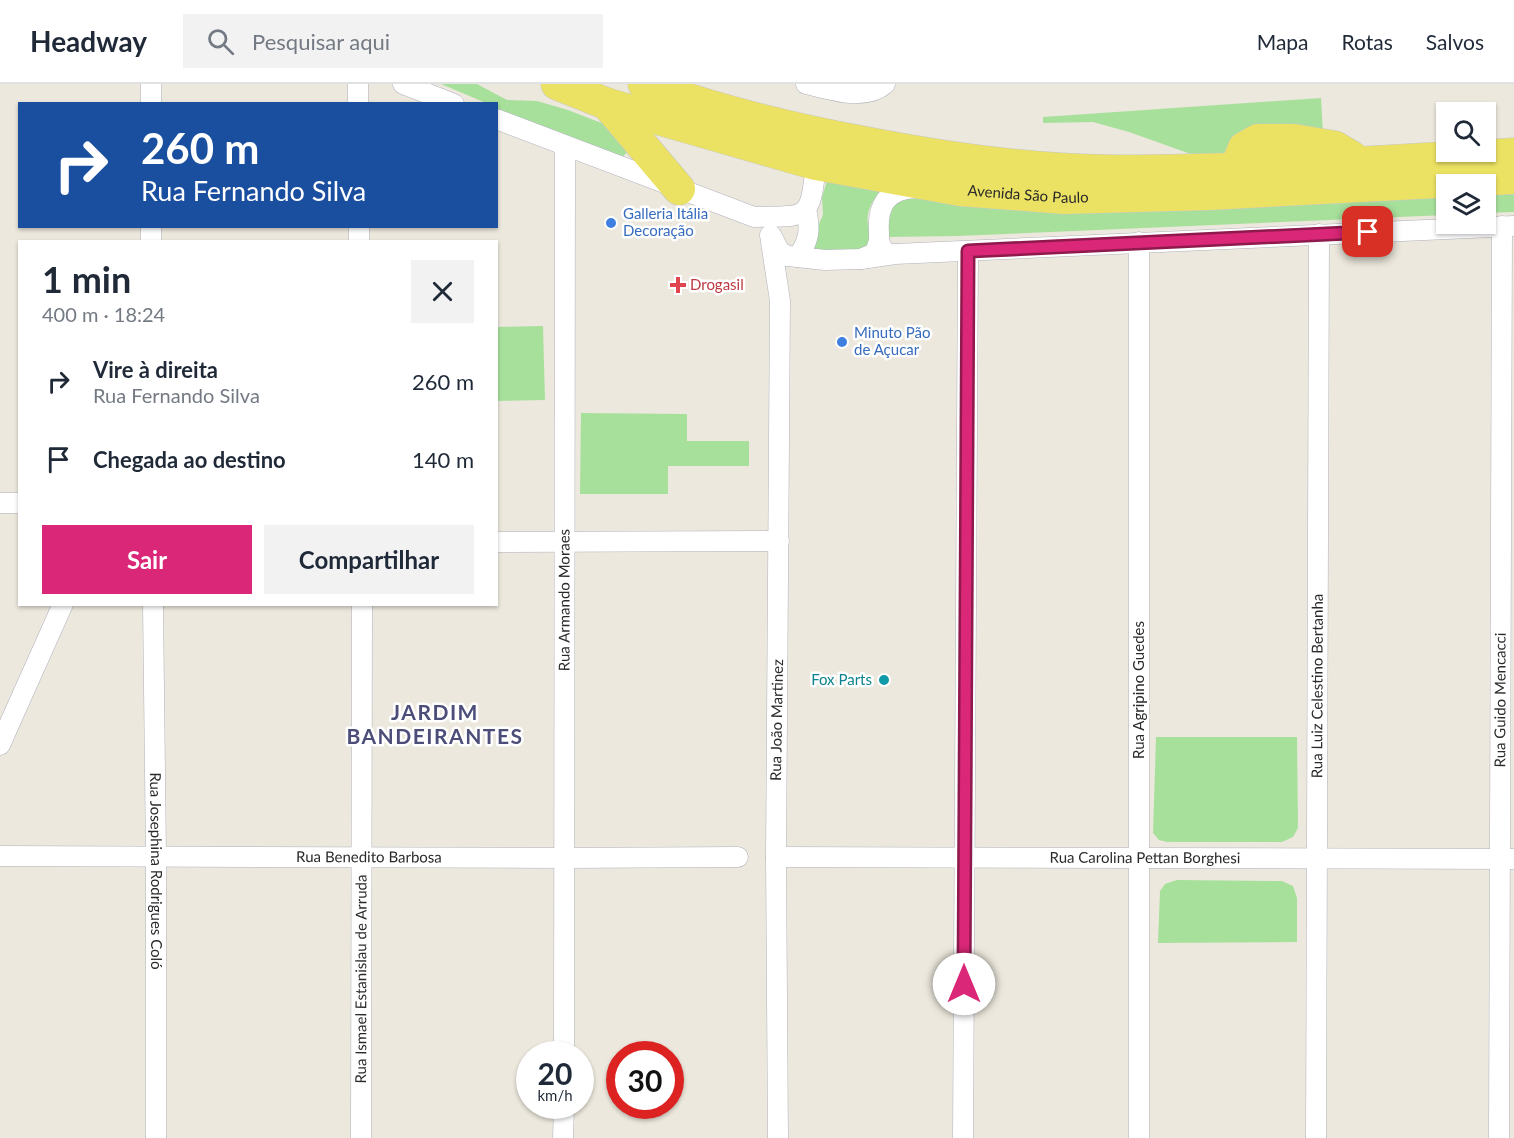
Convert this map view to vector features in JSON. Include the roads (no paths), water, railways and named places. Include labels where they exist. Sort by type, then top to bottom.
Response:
[{"type":"main road","name":"Avenida São Paulo","points":[[557,84],[607,104],[816,164],[960,190],[1064,198],[1153,196],[1514,178]]},
{"type":"main road","name":"Avenida São Paulo","points":[[644,84],[797,130],[936,157],[1008,166],[1118,171],[1236,168],[1514,154]]},
{"type":"main road","points":[[607,104],[679,189]]},
{"type":"main road","points":[[797,130],[812,145],[816,164]]},
{"type":"street","points":[[151,84],[151,102]]},
{"type":"street","points":[[358,84],[358,102]]},
{"type":"street","points":[[403,84],[449,102]]},
{"type":"street","points":[[670,84],[719,107]]},
{"type":"street","points":[[806,84],[848,93],[874,92],[885,84]]},
{"type":"street","points":[[498,121],[754,217],[797,216],[806,210],[813,195],[816,164]]},
{"type":"street","name":"Rua Armando Moraes","points":[[564,1041],[565,146]]},
{"type":"street","points":[[895,254],[881,248],[879,241],[878,216],[882,204],[892,194],[908,188],[960,190]]},
{"type":"street","points":[[790,251],[806,245],[810,233],[806,210]]},
{"type":"street","points":[[754,217],[790,251],[861,259],[895,254],[1508,226]]},
{"type":"street","name":"Rua Guido Mencacci","points":[[1498,1138],[1507,859],[1508,226]]},
{"type":"street","name":"Rua Luiz Celestino Bertanha","points":[[1316,1138],[1319,234]]},
{"type":"street","points":[[861,259],[875,253],[879,241]]},
{"type":"street","name":"Rua Agripino Guedes","points":[[1139,242],[1139,1138]]},
{"type":"street","name":"Rua João Martinez","points":[[780,301],[786,280],[801,263],[790,251]]},
{"type":"street","name":"Rua João Martinez","points":[[778,1138],[776,857],[780,301],[790,251]]},
{"type":"street","points":[[963,1138],[968,251]]},
{"type":"street","points":[[0,503],[18,503]]},
{"type":"street","points":[[498,542],[779,542]]},
{"type":"street","points":[[0,745],[7,719],[62,606]]},
{"type":"street","name":"Rua Josephina Rodrigues Coló","points":[[153,606],[156,1138]]},
{"type":"street","name":"Rua Ismael Estanislau de Arruda","points":[[361,1138],[362,606]]},
{"type":"street","name":"Rua Benedito Barbosa","points":[[0,856],[738,857]]},
{"type":"street","name":"Rua Carolina Pettan Borghesi","points":[[776,857],[1507,859]]},
{"type":"street","points":[[564,1119],[564,1138]]},
{"type":"place","name":"Galleria Itália Decoração","points":[[611,223]]},
{"type":"place","name":"Drogasil","points":[[678,285]]},
{"type":"place","name":"Minuto Pão de Açucar","points":[[842,342]]},
{"type":"place","name":"Fox Parts","points":[[884,680]]},
{"type":"district","name":"JARDIM BANDEIRANTES","points":[[435,725]]}]
